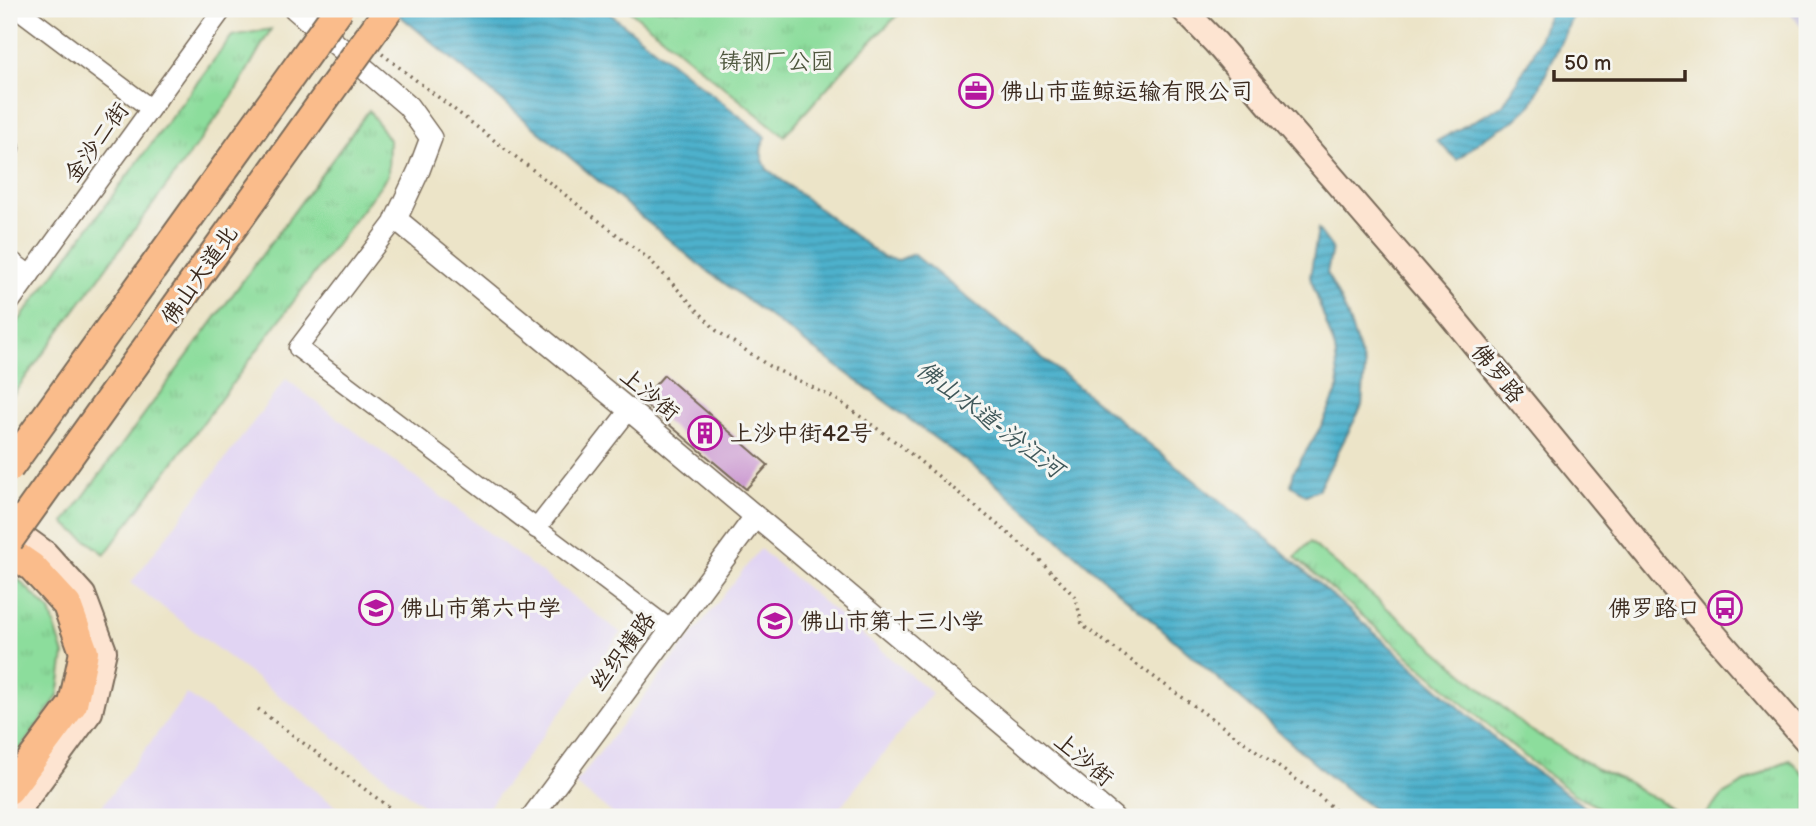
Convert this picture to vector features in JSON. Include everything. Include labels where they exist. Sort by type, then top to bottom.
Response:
[{"type":"highway","name":"佛山大道北","points":[[9,468],[339,9]]},
{"type":"highway","name":"佛山大道北","points":[[9,540],[389,9]]},
{"type":"highway","points":[[9,551],[32,567],[67,605],[85,652],[73,704],[9,789]]},
{"type":"main road","name":"佛罗路","points":[[1183,9],[1431,292],[1697,615],[1807,741]]},
{"type":"main road","points":[[9,527],[45,553],[83,595],[104,651],[90,712],[13,817]]},
{"type":"street","points":[[18,9],[150,108]]},
{"type":"street","name":"金沙二街","points":[[9,304],[223,9]]},
{"type":"street","points":[[295,9],[408,106],[431,138],[396,219],[298,348],[671,630]]},
{"type":"street","name":"上沙街","points":[[396,219],[629,410],[1113,817]]},
{"type":"street","points":[[9,259],[30,275]]},
{"type":"street","points":[[536,529],[629,410]]},
{"type":"street","name":"丝织横路","points":[[532,817],[755,517]]},
{"type":"path","points":[[376,49],[650,260],[717,331],[769,366],[836,399],[900,445],[1036,556],[1076,598],[1082,625],[1319,796],[1343,817]]},
{"type":"path","points":[[258,709],[402,817]]},
{"type":"shaded area","points":[[1787,9],[1807,9],[1807,33]]},
{"type":"shaded area","name":"佛山市第六中学","points":[[286,379],[621,633],[481,817],[439,817],[131,583]]},
{"type":"shaded area","name":"佛山市第十三小学","points":[[760,549],[932,693],[832,817],[617,817],[575,784]]},
{"type":"shaded area","points":[[187,694],[350,817],[94,817]]},
{"type":"green space","name":"铸钢厂公园","points":[[628,9],[904,9],[851,61],[784,136]]},
{"type":"green space","points":[[271,29],[232,97],[9,400],[9,334],[232,36]]},
{"type":"green space","points":[[369,110],[389,140],[388,175],[105,554],[64,523]]},
{"type":"green space","points":[[1310,542],[1527,728],[1599,770],[1629,783],[1689,817],[1617,817],[1575,795],[1514,748],[1295,557]]},
{"type":"green space","points":[[17,578],[50,611],[64,655],[58,696],[9,765],[9,589]]},
{"type":"green space","points":[[1790,760],[1807,778],[1807,817],[1703,817],[1724,794]]},
{"type":"water","name":"佛山水道-汾江河","points":[[392,9],[604,9],[766,137],[761,153],[767,169],[884,258],[899,260],[913,254],[1276,546],[1511,753],[1598,817],[1384,817],[1329,776],[985,475],[698,264]]},
{"type":"water","points":[[1551,9],[1576,9],[1532,104],[1515,120],[1485,137],[1457,160],[1437,141],[1503,105],[1533,54]]},
{"type":"water","points":[[1318,229],[1332,248],[1327,273],[1346,312],[1365,368],[1362,406],[1318,490],[1306,495],[1291,485],[1294,471],[1323,423],[1339,387],[1335,349],[1310,277]]},
{"type":"building","name":"上沙中街42号","points":[[664,375],[768,465],[746,489],[641,401]]},
{"type":"place","name":"佛山市蓝鲸运输有限公司","points":[[976,91]]},
{"type":"place","name":"上沙中街42号","points":[[705,433]]},
{"type":"place","name":"佛山市第六中学","points":[[376,608]]},
{"type":"place","name":"佛罗路口","points":[[1725,608]]},
{"type":"place","name":"佛山市第十三小学","points":[[775,621]]}]
